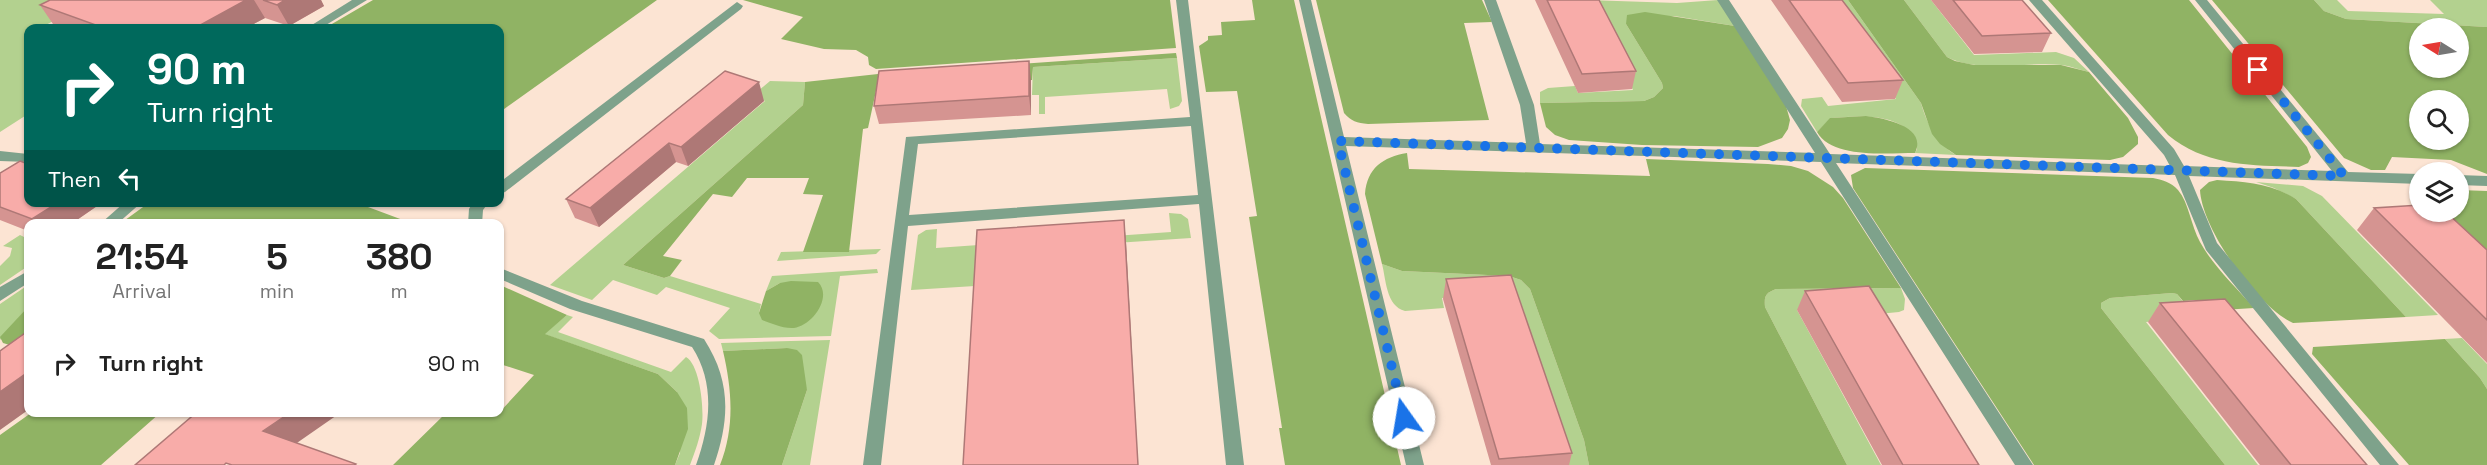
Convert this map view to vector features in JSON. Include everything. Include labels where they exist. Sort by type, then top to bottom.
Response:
[{"type":"lane","points":[[320,24],[361,0]]},
{"type":"lane","points":[[1182,0],[1235,465]]},
{"type":"lane","points":[[1305,0],[1415,465]]},
{"type":"lane","points":[[1490,0],[1527,105],[1534,148]]},
{"type":"lane","points":[[1724,0],[2024,465]]},
{"type":"lane","points":[[2035,0],[2169,152],[2181,170],[2195,214],[2211,246],[2390,465]]},
{"type":"lane","points":[[2201,0],[2344,176]]},
{"type":"lane","points":[[504,186],[737,6]]},
{"type":"lane","points":[[872,465],[911,140],[1197,121]]},
{"type":"lane","points":[[1338,141],[2409,179]]},
{"type":"lane","points":[[0,156],[24,158]]},
{"type":"lane","points":[[2469,181],[2487,182]]},
{"type":"lane","points":[[902,221],[1204,199]]},
{"type":"lane","points":[[113,219],[128,207]]},
{"type":"lane","points":[[504,275],[576,305],[698,343],[707,354],[713,369],[718,420],[712,448],[705,465]]},
{"type":"lane","points":[[0,295],[24,279]]},
{"type":"green space","points":[[0,0],[74,0],[84,5],[48,24],[24,24],[24,117],[0,132]]},
{"type":"green space","points":[[373,0],[657,0],[504,109],[504,24],[332,24]]},
{"type":"green space","points":[[743,0],[1170,0],[1176,48],[876,69],[869,65],[868,57],[856,50],[824,49],[781,39],[803,17]]},
{"type":"green space","points":[[1252,0],[1294,0],[1401,465],[1285,465],[1279,428],[1282,428],[1249,217],[1257,216],[1237,91],[1206,92],[1199,46],[1208,40],[1208,36],[1222,35],[1221,22],[1255,20]]},
{"type":"green space","points":[[1316,0],[1482,0],[1492,22],[1464,23],[1489,120],[1368,124],[1349,118],[1344,113]]},
{"type":"green space","points":[[1587,0],[1677,3],[1718,0],[1735,26],[1674,16],[1626,24],[1662,83],[1663,88],[1654,97],[1644,101],[1540,103],[1540,92],[1548,88],[1575,86],[1578,93],[1633,90]]},
{"type":"green space","points":[[1823,0],[1848,0],[1921,103],[1926,118],[1938,139],[1956,155],[1915,153],[1917,149],[1914,135],[1896,122],[1875,117],[1831,118],[1817,132],[1801,106],[1802,99],[1822,97],[1828,106],[1896,99]]},
{"type":"green space","points":[[1848,0],[1904,0],[1947,57],[1955,61],[1974,65],[2061,65],[2089,72],[2128,118],[2138,137],[2138,144],[2123,157],[2110,160],[1956,155],[1940,144],[1932,134],[1921,103]]},
{"type":"green space","points":[[1904,0],[1931,0],[1974,55],[2056,52],[2074,58],[2089,72],[2069,66],[2048,64],[1974,65],[1947,57]]},
{"type":"green space","points":[[2048,0],[2189,0],[2307,147],[2311,157],[2308,163],[2299,167],[2231,162],[2214,159],[2183,145],[2168,135]]},
{"type":"green space","points":[[2212,0],[2314,0],[2324,11],[2346,19],[2409,23],[2409,78],[2469,78],[2469,26],[2487,27],[2487,174],[2469,167],[2469,162],[2392,157],[2385,170],[2371,170],[2344,158]]},
{"type":"green space","points":[[2314,0],[2337,0],[2348,11],[2444,14],[2430,0],[2487,0],[2487,27],[2469,26],[2469,18],[2409,18],[2409,23],[2346,19],[2324,11]]},
{"type":"green space","points":[[1645,12],[1735,26],[1786,106],[1790,120],[1788,129],[1782,138],[1758,147],[1642,145],[1569,140],[1555,135],[1546,127],[1540,103],[1644,101],[1654,97],[1663,88],[1626,24],[1627,15]]},
{"type":"green space","points":[[1176,53],[1177,58],[1033,67],[1032,80],[876,91],[868,128],[863,129],[849,252],[803,252],[823,195],[803,194],[809,178],[747,178],[732,197],[713,194],[663,256],[682,260],[670,276],[664,278],[623,265],[803,105],[805,82],[878,74]]},
{"type":"green space","points":[[1177,58],[1182,101],[1179,106],[1170,109],[1167,89],[1045,97],[1045,114],[1039,114],[1039,95],[1032,95],[1033,67]]},
{"type":"green space","points":[[770,81],[805,82],[803,105],[623,265],[664,278],[670,276],[761,304],[759,313],[780,283],[766,291],[772,276],[877,269],[878,273],[840,276],[831,336],[719,339],[709,331],[730,308],[666,287],[657,295],[613,280],[592,300],[550,285],[765,101],[752,96]]},
{"type":"green space","points":[[1866,116],[1892,121],[1910,130],[1917,144],[1915,153],[1847,151],[1824,141],[1817,132],[1830,118]]},
{"type":"green space","points":[[1407,153],[1409,169],[1650,176],[1646,159],[1768,164],[1791,166],[1808,171],[1833,187],[1843,198],[1901,288],[1776,289],[1766,295],[1765,307],[1847,465],[1589,465],[1584,440],[1530,289],[1521,280],[1509,276],[1402,271],[1382,264],[1365,194],[1366,185],[1378,165],[1391,157]]},
{"type":"green space","points":[[1865,168],[2153,178],[2175,187],[2185,201],[2197,236],[2205,251],[2254,308],[2206,311],[2197,300],[2183,301],[2177,294],[2172,293],[2110,298],[2101,303],[2101,308],[2225,465],[2034,465],[1853,188],[1851,175]]},
{"type":"green space","points":[[2217,180],[2267,186],[2296,199],[2406,317],[2293,323],[2279,314],[2264,301],[2234,266],[2210,225],[2200,190],[2209,182]]},
{"type":"green space","points":[[2256,182],[2303,186],[2322,196],[2438,315],[2406,317],[2296,199]]},
{"type":"green space","points":[[2469,190],[2487,191],[2487,258],[2441,222],[2469,222]]},
{"type":"green space","points":[[143,207],[368,207],[400,219],[127,219]]},
{"type":"green space","points":[[1169,213],[1181,214],[1188,219],[1191,238],[1085,245],[1085,238],[1171,232]]},
{"type":"green space","points":[[937,229],[936,248],[1022,242],[975,286],[911,290],[918,235],[926,230]]},
{"type":"green space","points":[[20,235],[24,237],[24,269],[0,285],[0,266],[10,256],[12,248],[3,246]]},
{"type":"green space","points":[[881,249],[876,254],[777,261],[781,252]]},
{"type":"green space","points":[[1382,264],[1402,271],[1509,276],[1521,280],[1530,289],[1584,440],[1589,465],[1566,465],[1508,294],[1442,298],[1444,308],[1405,311],[1394,304],[1390,298]]},
{"type":"green space","points":[[818,282],[822,288],[822,303],[813,317],[794,328],[781,327],[762,320],[759,313],[766,291],[780,283]]},
{"type":"green space","points":[[504,287],[567,315],[545,334],[658,374],[677,392],[687,408],[688,429],[675,465],[393,465],[442,417],[504,417],[504,407],[534,375],[504,365]]},
{"type":"green space","points":[[24,288],[24,312],[0,340],[0,304]]},
{"type":"green space","points":[[1901,288],[1905,299],[1904,310],[1899,312],[1868,315],[1862,305],[1797,310],[1881,465],[1847,465],[1765,307],[1765,297],[1776,289]]},
{"type":"green space","points":[[2177,294],[2196,318],[2146,322],[2258,465],[2225,465],[2101,308],[2101,303],[2110,298]]},
{"type":"green space","points":[[24,311],[24,344],[13,346],[3,343],[0,337]]},
{"type":"green space","points":[[567,315],[573,317],[558,332],[671,372],[686,357],[691,362],[698,377],[702,398],[702,424],[690,465],[675,465],[680,453],[677,392],[658,374],[544,334]]},
{"type":"green space","points":[[2462,338],[2487,364],[2487,389],[2445,339]]},
{"type":"green space","points":[[2445,339],[2487,389],[2487,465],[2409,465],[2312,354],[2313,347]]},
{"type":"green space","points":[[830,340],[810,465],[782,465],[807,390],[787,348],[723,351],[721,343]]},
{"type":"green space","points":[[787,348],[797,350],[802,355],[807,390],[782,465],[720,465],[730,423],[730,394],[723,351]]},
{"type":"green space","points":[[25,417],[155,417],[101,465],[0,465],[0,435]]},
{"type":"building","points":[[50,0],[246,0],[202,24],[93,24],[40,5]]},
{"type":"building","points":[[263,0],[285,0],[277,5]]},
{"type":"building","points":[[1547,0],[1599,0],[1636,71],[1582,74]]},
{"type":"building","points":[[1789,0],[1842,0],[1903,80],[1848,83]]},
{"type":"building","points":[[1953,0],[2022,0],[2051,33],[1982,36]]},
{"type":"building","points":[[1029,61],[1029,96],[874,106],[879,71]]},
{"type":"building","points":[[725,71],[759,82],[681,147],[669,143],[590,208],[566,199]]},
{"type":"building","points":[[20,161],[24,162],[24,207],[51,207],[32,219],[0,207],[0,173]]},
{"type":"building","points":[[2409,206],[2409,222],[2457,222],[2487,250],[2487,320],[2374,208]]},
{"type":"building","points":[[1124,220],[1138,465],[963,465],[977,230]]},
{"type":"building","points":[[1511,275],[1572,453],[1499,459],[1446,279]]},
{"type":"building","points":[[1869,286],[1979,465],[1903,465],[1805,291]]},
{"type":"building","points":[[2225,299],[2367,465],[2291,465],[2160,303]]},
{"type":"building","points":[[24,334],[24,375],[0,392],[0,351]]},
{"type":"building","points":[[191,417],[284,417],[263,431],[356,464],[232,465],[226,463],[224,465],[135,465]]},
{"type":"route","points":[[1404,418],[1338,141],[2344,176],[2258,70]]}]
